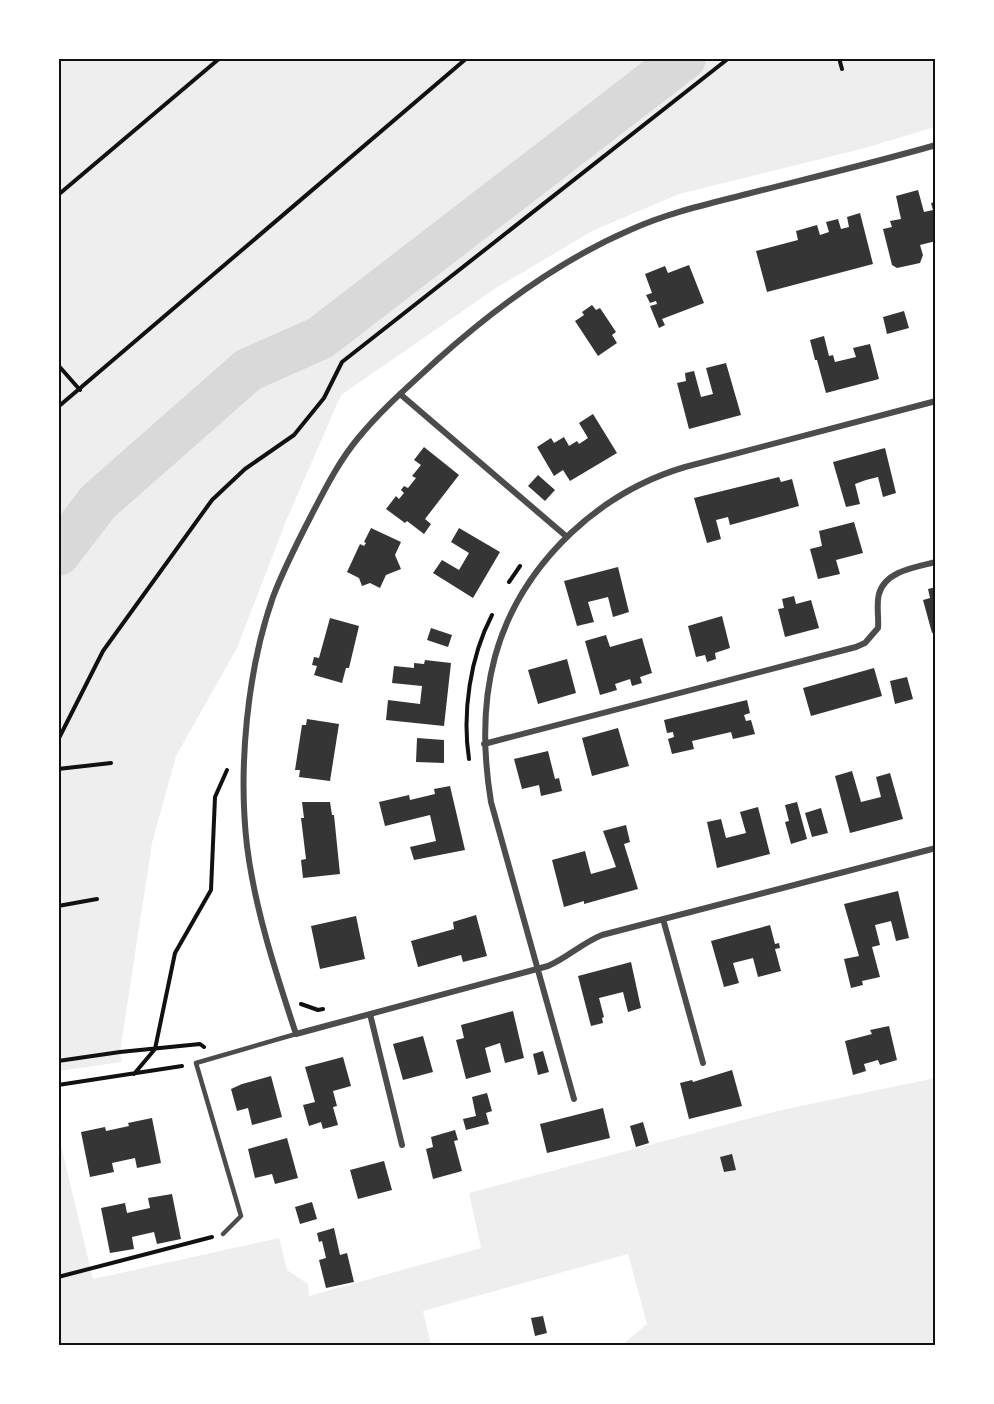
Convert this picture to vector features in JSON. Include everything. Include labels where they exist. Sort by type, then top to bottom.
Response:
[{"type":"street","points":[[936,145],[686,210],[621,234],[563,265],[510,300],[457,342],[400,394],[358,438],[330,479],[283,573],[272,600],[254,674],[246,730],[243,775],[247,845],[256,896],[271,957],[296,1034],[538,969],[558,962],[595,938],[936,848]]},
{"type":"street","points":[[400,394],[567,537]]},
{"type":"street","points":[[574,1099],[491,802],[484,744],[488,686],[493,662],[509,617],[529,579],[567,537],[590,516],[621,494],[666,473],[936,401]]},
{"type":"street","points":[[484,744],[865,643],[878,628],[878,594],[882,586],[892,576],[936,562]]},
{"type":"street","points":[[663,919],[703,1063]]},
{"type":"street","points":[[370,1014],[402,1145]]},
{"type":"lane","points":[[223,1234],[241,1216],[196,1063],[296,1034]]},
{"type":"path","points":[[58,195],[220,58]]},
{"type":"path","points":[[58,407],[468,58]]},
{"type":"path","points":[[58,740],[103,651],[212,500],[245,469],[294,435],[324,398],[342,362],[729,58]]},
{"type":"path","points":[[839,58],[842,69]]},
{"type":"path","points":[[58,365],[80,390]]},
{"type":"path","points":[[508,585],[526,559]]},
{"type":"path","points":[[469,761],[466,739],[469,691],[482,633],[492,614]]},
{"type":"path","points":[[58,769],[111,763]]},
{"type":"path","points":[[134,1074],[155,1049],[175,953],[211,890],[215,797],[228,768]]},
{"type":"path","points":[[58,906],[97,899]]},
{"type":"path","points":[[58,1061],[200,1044],[221,1056]]},
{"type":"path","points":[[58,1085],[196,1063]]},
{"type":"path","points":[[58,1276],[223,1234]]},
{"type":"shaded area","points":[[58,59],[936,59],[935,127],[865,148],[679,194],[594,230],[496,288],[341,395],[286,521],[237,648],[176,756],[152,843],[120,1052],[122,1062],[59,1071]]},
{"type":"shaded area","points":[[935,1078],[935,1345],[622,1345],[647,1324],[628,1254],[423,1311],[431,1345],[59,1345],[58,1133],[93,1279],[279,1238],[287,1270],[308,1284],[309,1296],[481,1248],[469,1193],[777,1111]]},
{"type":"building","points":[[918,190],[924,212],[933,210],[931,203],[936,202],[936,241],[920,245],[923,255],[920,263],[897,268],[892,265],[883,229],[892,227],[890,221],[901,219],[896,196]]},
{"type":"building","points":[[860,213],[873,264],[767,292],[756,251],[798,240],[796,231],[817,225],[820,235],[829,232],[826,222],[838,219],[841,229],[849,227],[847,217]]},
{"type":"building","points":[[689,265],[704,303],[662,319],[665,325],[659,328],[650,306],[657,304],[656,301],[650,303],[646,295],[652,293],[645,274],[665,266],[668,273]]},
{"type":"building","points":[[592,305],[596,310],[600,308],[616,332],[612,335],[617,343],[598,356],[575,321]]},
{"type":"building","points":[[904,311],[909,328],[887,334],[883,317]]},
{"type":"building","points":[[824,336],[829,356],[833,355],[835,362],[856,357],[853,348],[870,344],[879,379],[826,393],[810,340]]},
{"type":"building","points":[[726,363],[741,415],[689,429],[677,383],[686,381],[685,373],[694,371],[701,397],[713,394],[706,368]]},
{"type":"building","points":[[593,414],[617,453],[570,481],[563,470],[554,476],[537,447],[551,438],[554,443],[564,437],[569,446],[577,441],[579,444],[588,438],[579,423]]},
{"type":"building","points":[[424,447],[459,475],[425,519],[431,524],[424,534],[386,509],[396,496],[399,499],[404,493],[401,490],[404,486],[408,488],[416,478],[412,476],[421,465],[414,460]]},
{"type":"building","points":[[885,448],[896,493],[883,497],[878,477],[866,480],[855,484],[860,504],[846,507],[833,462]]},
{"type":"building","points":[[538,475],[555,490],[545,501],[528,486]]},
{"type":"building","points":[[779,477],[781,482],[792,479],[799,506],[730,525],[728,517],[716,520],[721,539],[707,543],[694,498]]},
{"type":"building","points":[[854,522],[863,553],[836,560],[840,574],[818,579],[810,549],[822,546],[819,531]]},
{"type":"building","points":[[371,528],[401,542],[395,555],[401,569],[386,575],[380,588],[370,583],[362,586],[359,578],[347,572],[360,544],[364,546],[366,543],[364,542]]},
{"type":"building","points":[[459,528],[500,552],[473,598],[433,573],[442,560],[459,570],[469,553],[451,542]]},
{"type":"building","points":[[618,567],[629,612],[613,617],[608,597],[588,602],[594,622],[577,626],[564,581]]},
{"type":"building","points":[[936,587],[936,632],[932,633],[923,600],[930,598],[928,589]]},
{"type":"building","points":[[794,596],[796,604],[811,600],[819,628],[785,637],[778,609],[784,608],[782,599]]},
{"type":"building","points":[[722,616],[730,648],[715,653],[716,659],[707,662],[705,655],[696,657],[688,626]]},
{"type":"building","points":[[330,618],[359,626],[349,668],[346,668],[342,683],[314,675],[317,666],[312,665],[314,657],[319,658]]},
{"type":"building","points":[[431,628],[452,635],[448,647],[427,640]]},
{"type":"building","points":[[606,635],[610,647],[642,638],[652,673],[640,677],[642,683],[632,686],[630,679],[615,684],[617,690],[600,695],[585,641]]},
{"type":"building","points":[[567,659],[576,693],[538,704],[528,670]]},
{"type":"building","points":[[425,660],[451,663],[444,726],[386,720],[388,700],[420,704],[422,686],[392,683],[394,666],[414,668],[414,663],[424,664]]},
{"type":"building","points":[[874,668],[882,696],[811,716],[803,688]]},
{"type":"building","points":[[907,677],[913,699],[895,704],[890,681]]},
{"type":"building","points":[[747,700],[750,713],[744,715],[746,721],[751,720],[755,734],[733,739],[731,732],[692,741],[694,749],[672,754],[668,739],[674,737],[673,732],[667,733],[664,720]]},
{"type":"building","points":[[307,719],[339,724],[330,781],[299,777],[300,770],[295,770],[302,725],[306,725]]},
{"type":"building","points":[[618,728],[629,766],[592,776],[582,738]]},
{"type":"building","points":[[417,738],[444,740],[444,763],[416,762]]},
{"type":"building","points":[[548,751],[555,779],[559,778],[562,791],[541,796],[539,785],[522,789],[514,759]]},
{"type":"building","points":[[852,771],[861,802],[881,797],[876,777],[890,773],[903,819],[850,833],[835,776]]},
{"type":"building","points":[[450,786],[465,850],[414,860],[410,847],[436,841],[430,815],[385,826],[379,802],[409,795],[410,800],[435,794],[434,789]]},
{"type":"building","points":[[302,802],[330,802],[332,815],[334,815],[340,874],[303,878],[301,860],[306,859],[301,818],[304,818]]},
{"type":"building","points":[[797,802],[807,839],[791,844],[785,822],[789,821],[785,805]]},
{"type":"building","points":[[758,807],[770,854],[717,868],[707,822],[721,819],[726,838],[746,833],[740,812]]},
{"type":"building","points":[[821,808],[828,833],[812,837],[805,813]]},
{"type":"building","points":[[626,825],[630,842],[624,844],[638,889],[584,904],[584,901],[564,907],[552,860],[585,851],[591,874],[616,867],[603,831]]},
{"type":"building","points":[[898,891],[909,938],[896,941],[891,921],[875,925],[880,945],[872,947],[880,977],[862,981],[863,985],[851,988],[844,959],[859,956],[844,904]]},
{"type":"building","points":[[476,915],[487,956],[463,962],[461,955],[418,967],[411,941],[454,929],[453,922]]},
{"type":"building","points":[[356,916],[365,959],[320,969],[311,926]]},
{"type":"building","points":[[770,925],[775,944],[779,943],[780,948],[775,949],[781,971],[758,977],[753,958],[733,963],[739,983],[724,987],[711,941]]},
{"type":"building","points":[[631,962],[641,1008],[628,1012],[623,992],[599,998],[604,1017],[602,1018],[603,1023],[591,1026],[578,976]]},
{"type":"building","points":[[513,1011],[524,1058],[505,1063],[500,1043],[485,1048],[491,1072],[466,1079],[456,1040],[464,1038],[461,1025]]},
{"type":"building","points":[[889,1026],[897,1060],[880,1065],[878,1060],[864,1064],[866,1071],[853,1075],[845,1041],[872,1034],[870,1030]]},
{"type":"building","points":[[423,1036],[433,1072],[403,1080],[393,1044]]},
{"type":"building","points":[[543,1051],[549,1072],[538,1075],[533,1054]]},
{"type":"building","points":[[343,1057],[351,1086],[333,1091],[337,1106],[333,1107],[338,1125],[323,1129],[321,1122],[309,1126],[303,1105],[315,1102],[305,1067]]},
{"type":"building","points":[[732,1070],[742,1106],[689,1119],[680,1083],[692,1080],[693,1082]]},
{"type":"building","points":[[271,1076],[282,1117],[252,1125],[248,1108],[237,1111],[231,1089]]},
{"type":"building","points":[[487,1093],[492,1111],[486,1113],[489,1124],[466,1130],[463,1119],[476,1116],[472,1097]]},
{"type":"building","points":[[603,1108],[610,1138],[547,1153],[540,1124]]},
{"type":"building","points":[[152,1118],[161,1163],[137,1168],[135,1158],[112,1163],[114,1172],[90,1177],[81,1132],[105,1127],[106,1131]]},
{"type":"building","points":[[643,1122],[649,1143],[636,1147],[630,1126]]},
{"type":"building","points":[[455,1130],[458,1140],[454,1141],[462,1171],[433,1179],[426,1149],[433,1147],[431,1137]]},
{"type":"building","points":[[287,1138],[298,1178],[275,1184],[272,1174],[255,1178],[248,1149]]},
{"type":"building","points":[[732,1154],[736,1170],[724,1172],[720,1157]]},
{"type":"building","points":[[384,1161],[392,1190],[358,1199],[350,1170]]},
{"type":"building","points":[[172,1194],[181,1239],[157,1244],[154,1232],[132,1237],[134,1249],[110,1253],[101,1208],[125,1203],[127,1213],[150,1208],[148,1198]]},
{"type":"building","points":[[312,1202],[317,1219],[300,1224],[295,1207]]},
{"type":"building","points":[[334,1228],[340,1255],[347,1253],[354,1282],[326,1288],[319,1260],[326,1258],[322,1241],[319,1242],[317,1233]]},
{"type":"building","points":[[543,1316],[547,1333],[535,1336],[531,1318]]},
{"type":"waterway","points":[[58,554],[98,502],[248,370],[320,338],[684,58]]}]
